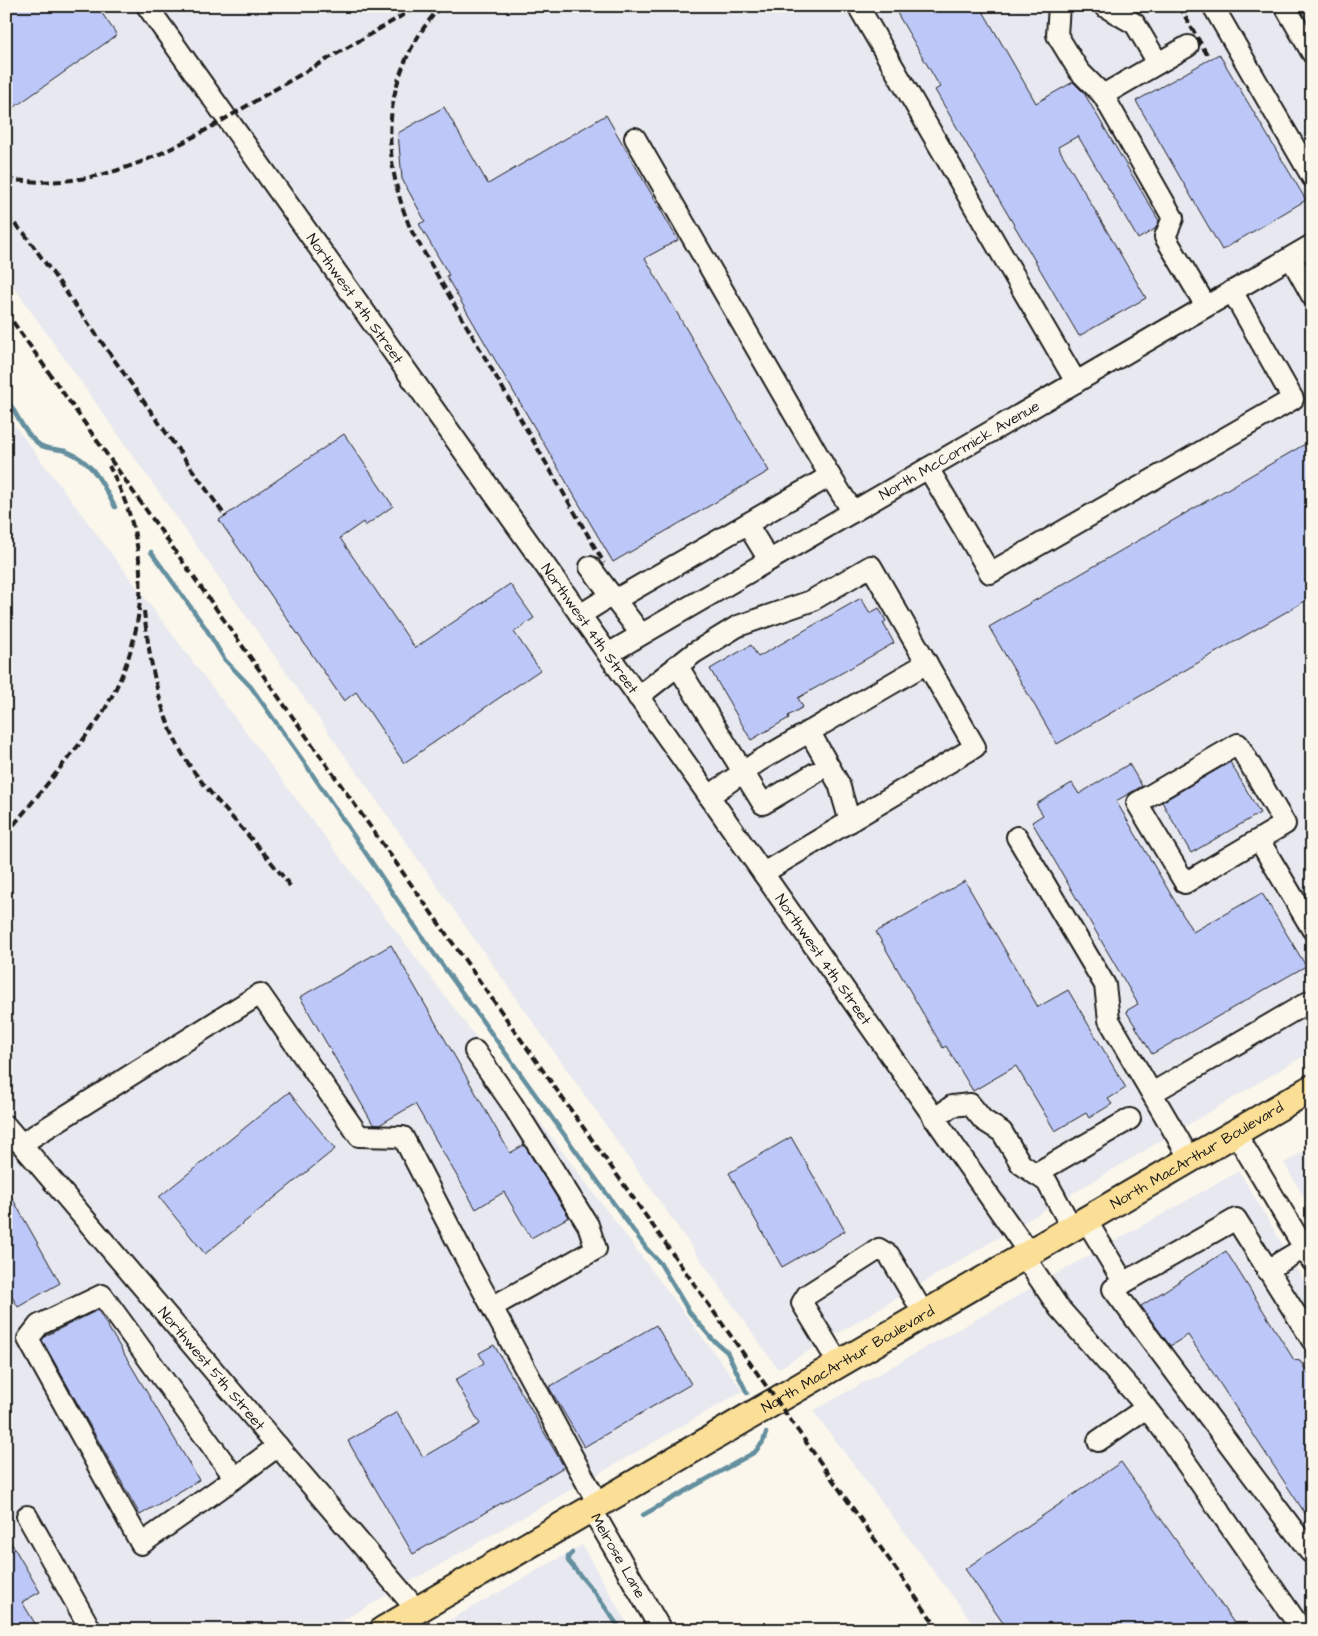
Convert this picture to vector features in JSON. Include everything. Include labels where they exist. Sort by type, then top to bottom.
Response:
[{"type":"main road","name":"North MacArthur Boulevard","points":[[383,1630],[1312,1088]]},
{"type":"street","name":"Northwest 4th Street","points":[[147,6],[763,873],[1027,1255],[1058,1308],[1146,1408],[1302,1630]]},
{"type":"street","points":[[858,6],[1076,382]]},
{"type":"street","points":[[1059,6],[1057,35],[1079,71],[1103,95],[1173,218],[1165,237],[1206,306]]},
{"type":"street","points":[[1104,6],[1135,24],[1158,63]]},
{"type":"street","points":[[1213,6],[1312,177]]},
{"type":"street","points":[[1285,6],[1312,53]]},
{"type":"street","points":[[1103,95],[1188,46]]},
{"type":"street","points":[[635,138],[830,476],[853,512]]},
{"type":"street","name":"North McCormick Avenue","points":[[608,654],[1312,246]]},
{"type":"street","points":[[1291,258],[1310,287]]},
{"type":"street","points":[[928,468],[990,573],[1293,399],[1232,291]]},
{"type":"street","points":[[580,615],[747,524],[830,476]]},
{"type":"street","points":[[747,524],[769,560]]},
{"type":"street","points":[[638,697],[694,653],[738,626],[811,601],[871,566],[975,747],[763,873]]},
{"type":"street","points":[[590,567],[641,634]]},
{"type":"street","points":[[708,796],[742,772],[809,731],[927,663]]},
{"type":"street","points":[[677,666],[763,804],[816,774]]},
{"type":"street","points":[[809,731],[839,784],[850,822]]},
{"type":"street","points":[[1238,744],[1286,824],[1259,840],[1185,883],[1138,803],[1238,744]]},
{"type":"street","points":[[1017,837],[1105,984],[1109,1020],[1190,1159]]},
{"type":"street","points":[[1259,840],[1312,929]]},
{"type":"street","name":"Melrose Lane","points":[[21,1144],[260,994],[359,1136],[403,1137],[594,1506],[661,1630]]},
{"type":"street","points":[[1152,1093],[1312,1000]]},
{"type":"street","points":[[475,1051],[512,1104],[588,1225],[596,1249],[492,1307]]},
{"type":"street","points":[[934,1119],[952,1106],[970,1104],[983,1120],[1002,1132],[1021,1164],[1047,1182],[1124,1283]]},
{"type":"street","points":[[1034,1174],[1130,1119]]},
{"type":"street","name":"Northwest 5th Street","points":[[6,1126],[417,1610]]},
{"type":"street","points":[[1236,1132],[1308,1254],[1267,1270]]},
{"type":"street","points":[[1312,1340],[1236,1219],[1113,1289],[1310,1552],[1312,1550]]},
{"type":"street","points":[[839,1364],[802,1303],[807,1295],[879,1249],[889,1255],[924,1314]]},
{"type":"street","points":[[235,1478],[102,1295],[40,1325],[28,1340],[141,1544],[235,1478],[278,1446]]},
{"type":"street","points":[[1098,1441],[1146,1408]]},
{"type":"street","points":[[27,1516],[90,1630]]},
{"type":"shaded area","points":[[6,6],[1312,6],[1312,1051],[778,1369],[6,276]]},
{"type":"shaded area","points":[[6,414],[743,1391],[326,1630],[6,1630]]},
{"type":"shaded area","points":[[1312,1146],[1312,1211],[1284,1163]]},
{"type":"shaded area","points":[[1239,1171],[1312,1294],[1312,1630],[978,1630],[813,1411]]},
{"type":"shaded area","points":[[582,1545],[631,1630],[432,1630]]},
{"type":"building","points":[[6,6],[97,6],[117,35],[6,113]]},
{"type":"building","points":[[893,6],[980,6],[1036,103],[1073,82],[1084,93],[1159,221],[1155,229],[1138,239],[1078,136],[1058,147],[1146,298],[1079,336],[935,90],[940,87]]},
{"type":"building","points":[[1219,54],[1306,200],[1222,250],[1136,101]]},
{"type":"building","points":[[444,107],[488,184],[606,115],[678,240],[645,258],[769,471],[613,562],[446,276],[449,275],[419,224],[425,221],[402,179],[398,133]]},
{"type":"building","points":[[344,434],[393,506],[365,526],[363,522],[340,538],[415,648],[510,584],[534,618],[514,632],[540,670],[404,763],[356,692],[344,701],[219,520]]},
{"type":"building","points":[[1312,440],[1312,597],[1057,744],[989,627]]},
{"type":"building","points":[[861,598],[870,613],[879,608],[886,621],[883,623],[894,643],[798,698],[803,707],[788,716],[789,718],[751,740],[710,669],[751,645],[758,657]]},
{"type":"building","points":[[1230,762],[1260,813],[1191,853],[1162,802]]},
{"type":"building","points":[[1129,764],[1142,786],[1116,801],[1193,932],[1262,893],[1306,966],[1152,1054],[1126,1011],[1138,1004],[1032,822],[1043,815],[1036,804],[1072,783],[1079,794]]},
{"type":"building","points":[[965,881],[1038,1007],[1068,990],[1126,1088],[1108,1099],[1112,1104],[1089,1118],[1086,1113],[1055,1131],[1016,1066],[973,1091],[946,1046],[943,1048],[876,932]]},
{"type":"building","points":[[391,945],[510,1153],[524,1145],[569,1217],[531,1238],[504,1192],[476,1209],[415,1104],[379,1125],[373,1124],[300,997]]},
{"type":"building","points":[[289,1092],[335,1149],[205,1254],[159,1197]]},
{"type":"building","points":[[791,1137],[845,1231],[782,1267],[729,1173]]},
{"type":"building","points":[[6,1187],[60,1283],[18,1307],[6,1286]]},
{"type":"building","points":[[1226,1251],[1294,1360],[1300,1361],[1312,1379],[1312,1524],[1188,1335],[1170,1346],[1141,1306]]},
{"type":"building","points":[[98,1310],[199,1480],[140,1515],[42,1340],[47,1335]]},
{"type":"building","points":[[656,1325],[691,1384],[584,1447],[549,1387]]},
{"type":"building","points":[[494,1345],[564,1467],[413,1554],[348,1441],[397,1412],[423,1457],[480,1424],[455,1380],[484,1363],[479,1353]]},
{"type":"building","points":[[1121,1462],[1239,1630],[1008,1630],[965,1569]]},
{"type":"building","points":[[6,1534],[40,1592],[22,1602],[39,1630],[6,1630]]},
{"type":"waterway","points":[[6,398],[29,435],[40,445],[66,451],[84,461],[101,481],[115,507]]},
{"type":"waterway","points":[[151,552],[205,627],[225,660],[251,687],[306,765],[425,941],[646,1248],[660,1263],[690,1313],[713,1340],[727,1352],[747,1393]]},
{"type":"waterway","points":[[643,1515],[755,1452],[763,1442],[766,1433]]},
{"type":"waterway","points":[[572,1553],[568,1557],[568,1561],[595,1593],[621,1630]]},
{"type":"railway","points":[[6,179],[44,182],[79,179],[112,172],[144,161],[205,130],[418,6]]},
{"type":"railway","points":[[441,6],[421,31],[407,58],[397,85],[392,113],[390,142],[393,171],[400,200],[411,230],[604,563]]},
{"type":"railway","points":[[1179,6],[1208,56]]},
{"type":"railway","points":[[6,216],[24,233],[226,517]]},
{"type":"railway","points":[[6,312],[939,1630]]},
{"type":"railway","points":[[6,834],[83,740],[101,715],[120,679],[131,649],[138,618],[140,588],[139,557],[133,527],[123,496],[109,466]]},
{"type":"railway","points":[[144,611],[153,673],[158,693],[164,713],[181,751],[192,769],[216,799],[290,886]]}]
